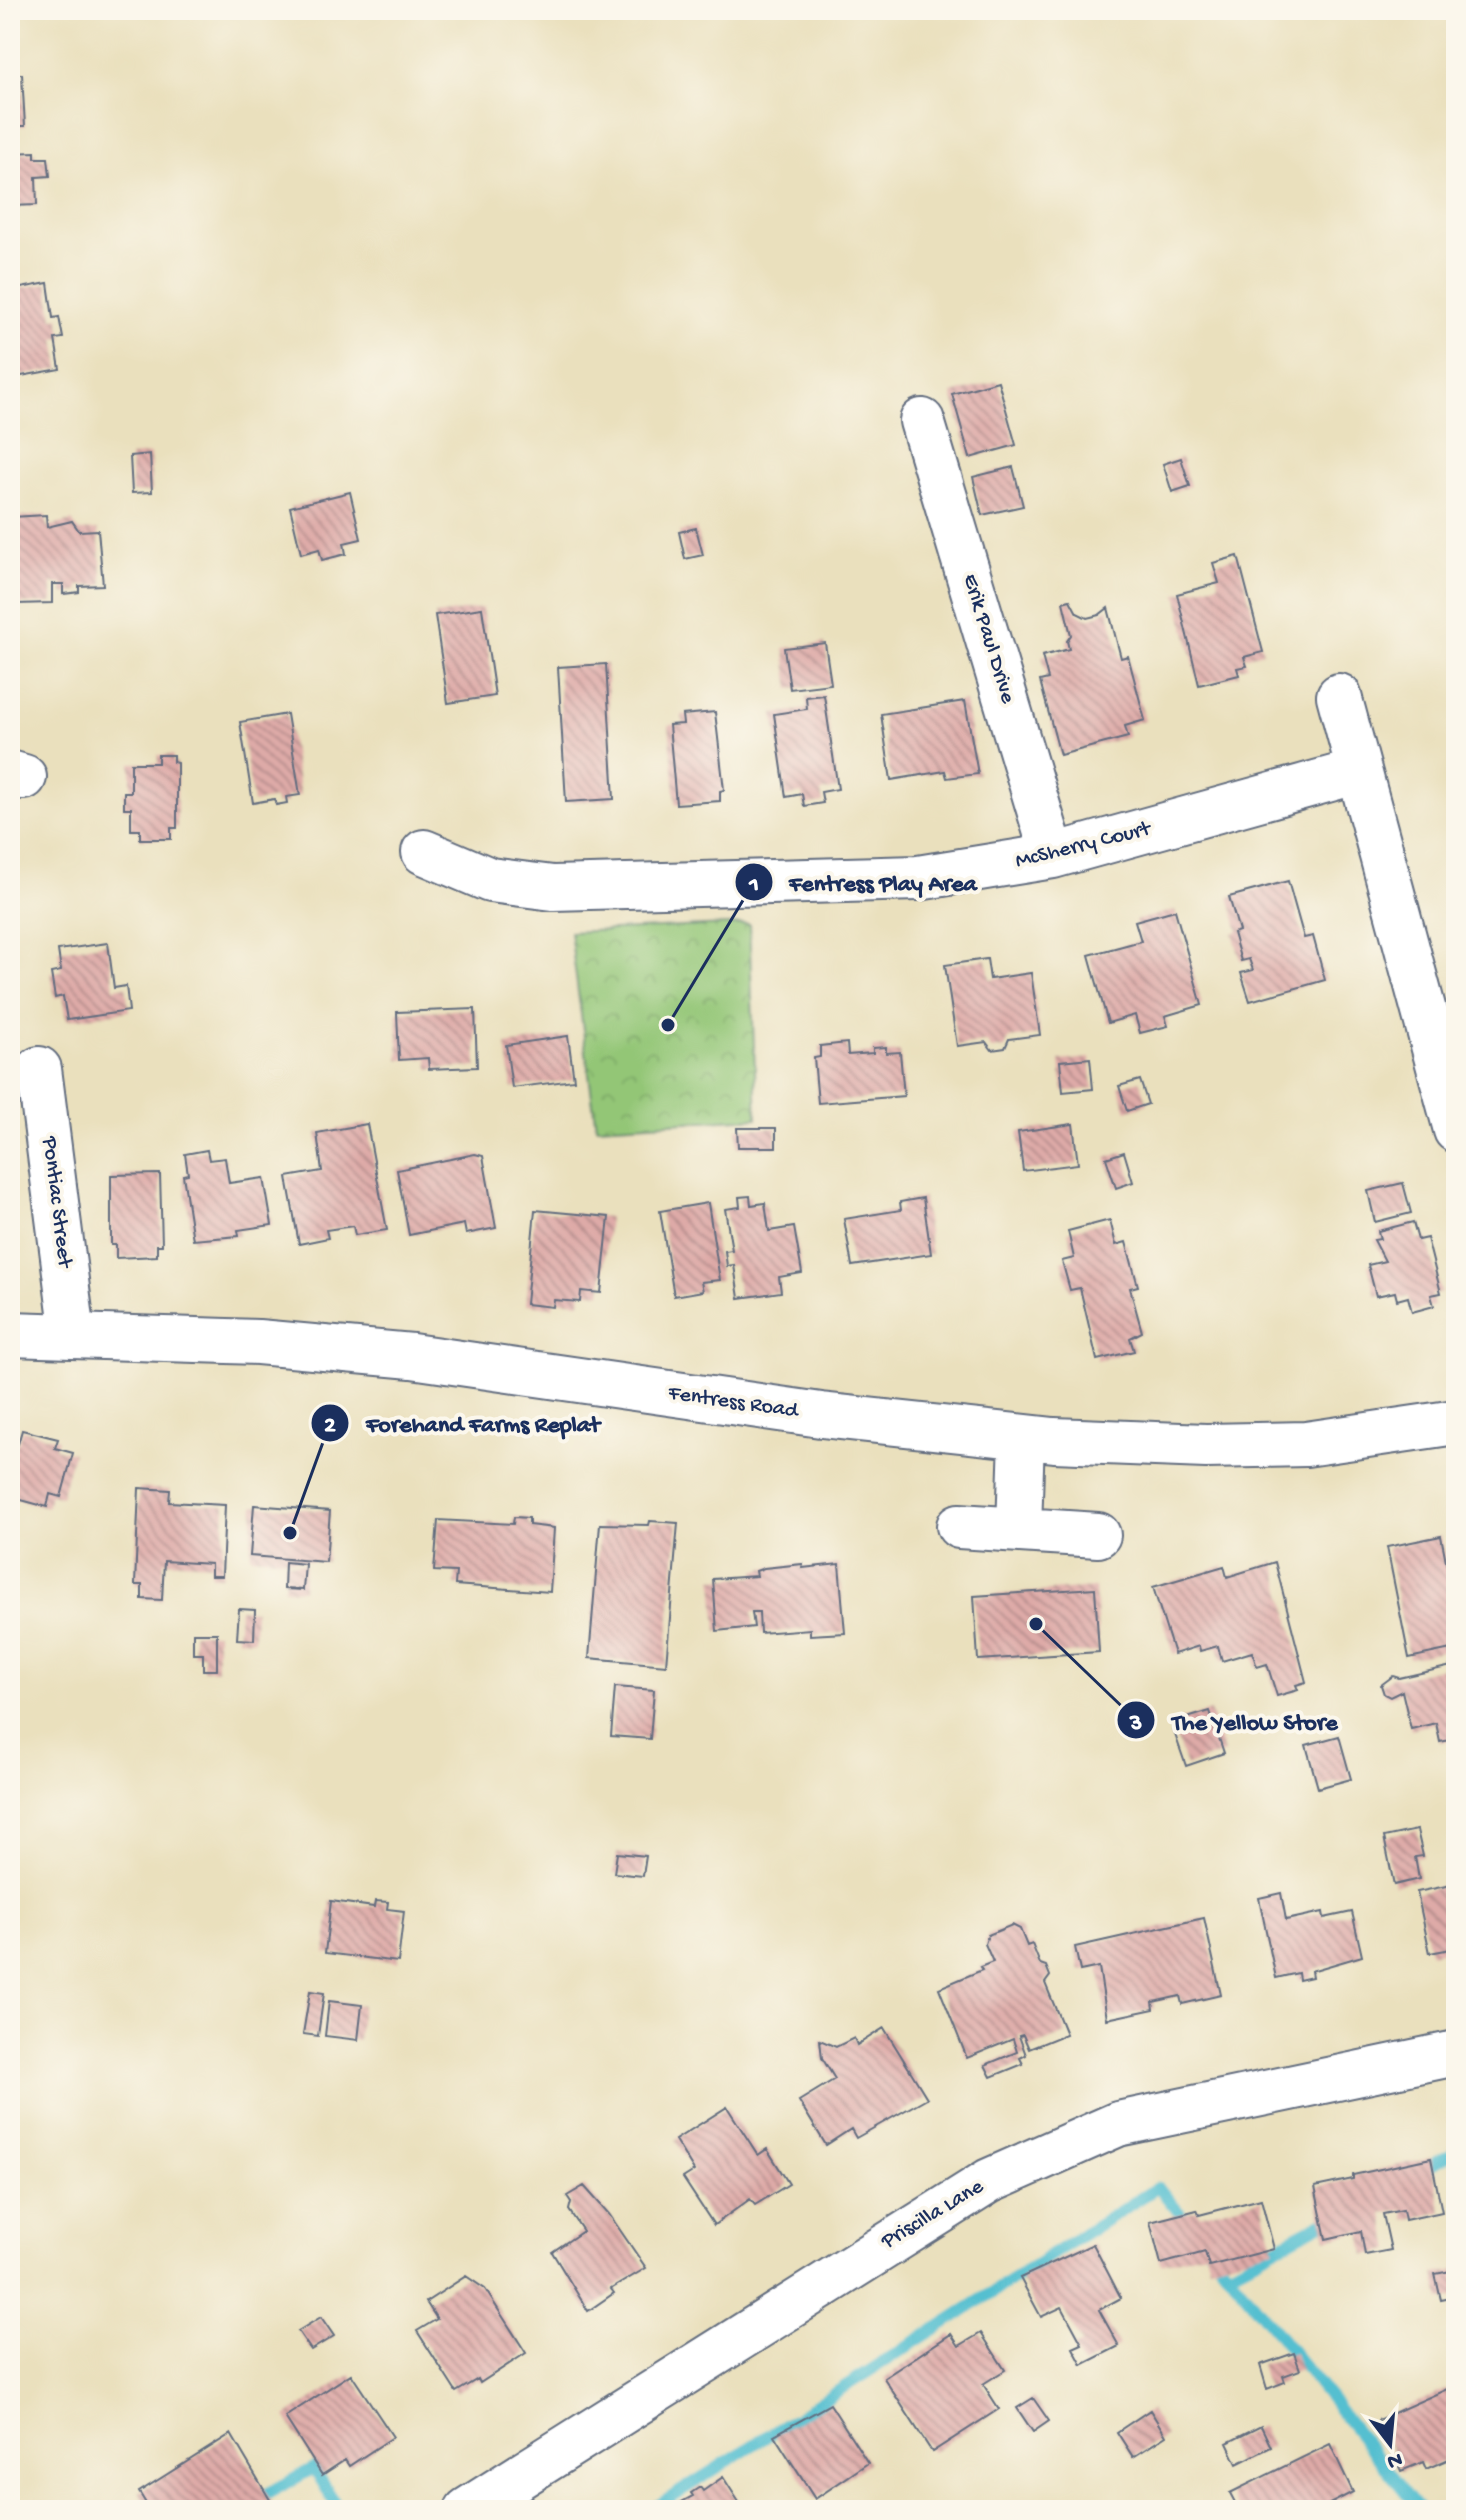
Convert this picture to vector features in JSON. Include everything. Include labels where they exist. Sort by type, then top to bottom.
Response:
[{"type":"street","name":"Erik Paul Drive","points":[[922,421],[1053,856]]},
{"type":"street","points":[[1339,696],[1456,1130]]},
{"type":"street","name":"McSherry Court","points":[[424,852],[490,880],[553,888],[918,878],[1053,856],[1359,771]]},
{"type":"street","name":"Pontiac Street","points":[[39,1069],[73,1335]]},
{"type":"street","name":"Fentress Road","points":[[10,1334],[258,1342],[412,1356],[821,1415],[1022,1437],[1206,1446],[1306,1444],[1456,1422]]},
{"type":"street","points":[[1019,1529],[1022,1437]]},
{"type":"street","points":[[959,1526],[1098,1535]]},
{"type":"street","name":"Priscilla Lane","points":[[467,2510],[989,2181],[1118,2124],[1456,2053]]},
{"type":"green space","points":[[749,924],[757,1118],[596,1127],[570,932]]},
{"type":"building","points":[[10,74],[22,74],[25,126],[10,126]]},
{"type":"building","points":[[35,152],[35,158],[48,158],[50,176],[36,177],[37,205],[10,206],[10,153]]},
{"type":"building","points":[[48,283],[53,318],[59,317],[63,338],[55,339],[60,369],[10,378],[10,290]]},
{"type":"building","points":[[998,381],[1016,445],[970,458],[952,394]]},
{"type":"building","points":[[150,454],[152,492],[132,493],[130,456]]},
{"type":"building","points":[[1181,458],[1190,486],[1172,492],[1163,464]]},
{"type":"building","points":[[1013,467],[1023,506],[982,515],[973,477]]},
{"type":"building","points":[[350,492],[361,539],[344,543],[346,554],[322,560],[319,549],[301,554],[290,507]]},
{"type":"building","points":[[46,515],[47,527],[72,521],[79,531],[98,530],[103,585],[79,586],[79,592],[63,594],[63,584],[52,584],[52,603],[16,604],[14,556],[10,557],[12,517]]},
{"type":"building","points":[[696,528],[703,555],[685,559],[679,532]]},
{"type":"building","points":[[1238,556],[1263,652],[1244,657],[1247,666],[1237,668],[1239,675],[1199,685],[1177,594],[1219,583],[1213,563]]},
{"type":"building","points":[[1070,600],[1077,613],[1087,618],[1099,615],[1108,608],[1121,658],[1128,656],[1145,720],[1125,726],[1128,737],[1060,755],[1040,681],[1048,679],[1042,656],[1069,649],[1067,641],[1071,635],[1063,602]]},
{"type":"building","points":[[482,608],[495,696],[448,703],[435,615]]},
{"type":"building","points":[[825,643],[831,684],[790,689],[784,648]]},
{"type":"building","points":[[606,664],[614,799],[566,802],[558,667]]},
{"type":"building","points":[[824,695],[838,789],[821,792],[823,803],[804,806],[802,794],[786,797],[774,714],[807,709],[806,697]]},
{"type":"building","points":[[965,701],[978,774],[947,778],[945,771],[891,780],[881,714]]},
{"type":"building","points":[[715,712],[724,790],[720,791],[720,801],[676,804],[669,725],[683,724],[682,715]]},
{"type":"building","points":[[287,714],[300,795],[286,797],[287,803],[276,805],[274,799],[253,803],[240,722]]},
{"type":"building","points":[[158,755],[173,755],[173,762],[177,763],[177,828],[171,828],[171,839],[140,839],[140,830],[131,830],[131,808],[124,808],[124,792],[131,792],[131,763],[158,763]]},
{"type":"building","points":[[1288,881],[1304,938],[1313,936],[1325,980],[1250,1001],[1241,973],[1253,970],[1249,959],[1241,961],[1233,933],[1239,931],[1229,897]]},
{"type":"building","points":[[1175,910],[1202,1005],[1165,1016],[1168,1026],[1140,1033],[1135,1015],[1108,1023],[1089,955],[1141,941],[1135,921]]},
{"type":"building","points":[[108,943],[114,988],[126,986],[129,1011],[67,1020],[63,996],[55,998],[51,973],[61,971],[58,950]]},
{"type":"building","points":[[987,959],[990,979],[1031,973],[1040,1035],[1009,1039],[1005,1048],[992,1050],[986,1042],[957,1046],[945,965]]},
{"type":"building","points":[[475,1009],[477,1067],[429,1069],[428,1058],[399,1060],[397,1012]]},
{"type":"building","points":[[568,1036],[574,1080],[512,1088],[506,1045]]},
{"type":"building","points":[[847,1043],[848,1055],[873,1053],[873,1048],[886,1047],[886,1053],[900,1052],[904,1096],[818,1103],[814,1058],[820,1057],[820,1046]]},
{"type":"building","points":[[1090,1058],[1093,1089],[1063,1092],[1060,1061]]},
{"type":"building","points":[[1140,1080],[1148,1104],[1127,1111],[1119,1086]]},
{"type":"building","points":[[367,1124],[387,1230],[355,1235],[353,1226],[326,1230],[328,1238],[299,1244],[287,1177],[322,1171],[317,1133]]},
{"type":"building","points":[[1073,1124],[1078,1164],[1023,1171],[1018,1132]]},
{"type":"building","points":[[737,1128],[776,1128],[776,1147],[738,1147]]},
{"type":"building","points":[[207,1150],[209,1160],[225,1158],[229,1183],[264,1178],[272,1225],[238,1230],[239,1236],[193,1240],[183,1175],[188,1174],[185,1154]]},
{"type":"building","points":[[1124,1152],[1133,1182],[1116,1188],[1106,1158]]},
{"type":"building","points":[[475,1154],[483,1156],[496,1228],[466,1234],[464,1224],[409,1235],[397,1170]]},
{"type":"building","points":[[160,1174],[162,1245],[157,1245],[157,1256],[116,1258],[116,1245],[111,1245],[111,1175]]},
{"type":"building","points":[[1403,1183],[1411,1213],[1375,1222],[1368,1191]]},
{"type":"building","points":[[750,1196],[751,1205],[765,1203],[769,1231],[794,1227],[802,1273],[779,1277],[781,1292],[739,1298],[734,1265],[727,1266],[725,1251],[732,1250],[725,1209],[740,1207],[739,1197]]},
{"type":"building","points":[[923,1198],[931,1254],[852,1266],[844,1219],[901,1210],[900,1202]]},
{"type":"building","points":[[708,1203],[720,1280],[701,1282],[703,1291],[674,1296],[660,1211]]},
{"type":"building","points":[[535,1210],[609,1217],[601,1293],[581,1291],[580,1302],[554,1300],[553,1307],[526,1304]]},
{"type":"building","points":[[1110,1220],[1116,1245],[1126,1242],[1138,1286],[1130,1288],[1142,1332],[1130,1338],[1134,1351],[1097,1360],[1080,1288],[1070,1290],[1062,1261],[1074,1258],[1068,1231]]},
{"type":"building","points":[[1413,1222],[1418,1240],[1427,1238],[1441,1293],[1431,1295],[1434,1306],[1412,1312],[1408,1297],[1397,1300],[1395,1292],[1376,1296],[1368,1265],[1385,1261],[1374,1240],[1380,1239],[1378,1231]]},
{"type":"building","points":[[22,1430],[58,1439],[55,1448],[73,1453],[61,1497],[50,1494],[47,1507],[10,1497],[10,1442],[18,1444]]},
{"type":"building","points":[[139,1488],[170,1490],[169,1502],[225,1505],[222,1576],[211,1576],[211,1564],[164,1561],[162,1600],[142,1599],[142,1585],[135,1585]]},
{"type":"building","points":[[254,1505],[330,1511],[326,1562],[250,1556]]},
{"type":"building","points":[[514,1517],[529,1518],[529,1525],[554,1528],[550,1592],[455,1585],[456,1572],[434,1571],[438,1520],[513,1524]]},
{"type":"building","points":[[650,1521],[678,1523],[666,1665],[589,1658],[600,1524],[649,1525]]},
{"type":"building","points":[[1441,1536],[1456,1611],[1456,1648],[1409,1658],[1387,1547]]},
{"type":"building","points":[[285,1562],[305,1564],[303,1590],[284,1589]]},
{"type":"building","points":[[1275,1562],[1306,1682],[1296,1685],[1298,1690],[1277,1696],[1267,1664],[1257,1667],[1252,1652],[1222,1661],[1218,1646],[1200,1651],[1199,1646],[1174,1654],[1153,1587],[1224,1566],[1227,1577]]},
{"type":"building","points":[[803,1564],[802,1568],[839,1564],[845,1633],[810,1635],[810,1629],[760,1633],[759,1612],[752,1612],[754,1627],[717,1631],[713,1579],[757,1576],[756,1571],[764,1568]]},
{"type":"building","points":[[1095,1588],[1099,1652],[978,1660],[974,1596]]},
{"type":"building","points":[[239,1609],[255,1610],[254,1640],[237,1639]]},
{"type":"building","points":[[193,1633],[217,1633],[217,1670],[203,1670],[203,1654],[193,1654]]},
{"type":"building","points":[[1456,1665],[1455,1760],[1450,1740],[1440,1742],[1436,1723],[1411,1729],[1402,1691],[1390,1697],[1384,1694],[1381,1685],[1393,1676],[1399,1678]]},
{"type":"building","points":[[615,1687],[654,1690],[650,1739],[611,1736]]},
{"type":"building","points":[[1210,1711],[1224,1753],[1186,1766],[1171,1723]]},
{"type":"building","points":[[1339,1736],[1351,1779],[1318,1788],[1306,1745]]},
{"type":"building","points":[[1417,1830],[1423,1856],[1415,1857],[1419,1879],[1394,1885],[1384,1837]]},
{"type":"building","points":[[617,1853],[646,1856],[643,1876],[614,1873]]},
{"type":"building","points":[[1456,1884],[1456,1948],[1430,1953],[1417,1892]]},
{"type":"building","points":[[1281,1893],[1286,1920],[1323,1912],[1324,1918],[1352,1912],[1362,1956],[1311,1971],[1312,1977],[1299,1980],[1298,1973],[1276,1978],[1259,1898]]},
{"type":"building","points":[[331,1901],[374,1907],[375,1901],[388,1902],[387,1909],[404,1911],[398,1962],[325,1953]]},
{"type":"building","points":[[1204,1918],[1221,1995],[1182,2004],[1180,1996],[1153,2002],[1154,2009],[1107,2019],[1099,1967],[1080,1971],[1075,1947]]},
{"type":"building","points":[[1012,1925],[1020,1929],[1027,1946],[1032,1944],[1040,1964],[1046,1966],[1050,1976],[1045,1983],[1066,2034],[1029,2049],[1023,2035],[1019,2036],[1026,2055],[1020,2058],[1023,2064],[991,2077],[985,2065],[1017,2052],[1013,2039],[967,2058],[939,1988],[982,1970],[980,1967],[993,1962],[985,1944],[988,1935]]},
{"type":"building","points":[[310,1991],[324,1993],[318,2036],[303,2034]]},
{"type":"building","points":[[329,2001],[362,2005],[358,2040],[325,2036]]},
{"type":"building","points":[[884,2028],[927,2098],[856,2138],[851,2129],[826,2145],[799,2101],[835,2079],[822,2058],[820,2040],[836,2047],[854,2038],[857,2045]]},
{"type":"building","points":[[727,2107],[758,2155],[767,2149],[789,2184],[755,2205],[750,2199],[714,2225],[683,2178],[694,2171],[675,2140]]},
{"type":"building","points":[[1431,2158],[1442,2212],[1405,2220],[1403,2210],[1383,2214],[1391,2250],[1365,2255],[1361,2231],[1326,2239],[1315,2187],[1353,2179],[1353,2175]]},
{"type":"building","points":[[584,2186],[609,2214],[646,2268],[611,2289],[614,2293],[588,2311],[552,2252],[583,2231],[569,2210],[571,2202],[567,2196]]},
{"type":"building","points":[[1261,2199],[1274,2249],[1209,2266],[1205,2252],[1161,2264],[1150,2222],[1197,2210],[1199,2215]]},
{"type":"building","points":[[1093,2244],[1121,2298],[1099,2310],[1119,2346],[1082,2365],[1073,2348],[1082,2344],[1062,2307],[1041,2317],[1020,2278]]},
{"type":"building","points":[[1456,2270],[1456,2297],[1441,2300],[1435,2274]]},
{"type":"building","points":[[466,2276],[485,2289],[526,2353],[480,2383],[478,2379],[456,2392],[417,2331],[437,2319],[426,2302]]},
{"type":"building","points":[[321,2317],[334,2336],[311,2350],[298,2331]]},
{"type":"building","points":[[981,2333],[1005,2370],[983,2384],[999,2409],[932,2452],[884,2378],[951,2334],[959,2346]]},
{"type":"building","points":[[1294,2353],[1300,2370],[1283,2376],[1285,2382],[1267,2389],[1260,2365]]},
{"type":"building","points":[[351,2374],[393,2437],[349,2466],[345,2460],[322,2475],[285,2417]]},
{"type":"building","points":[[1456,2385],[1456,2456],[1426,2469],[1423,2462],[1401,2471],[1378,2420]]},
{"type":"building","points":[[1033,2398],[1049,2421],[1033,2432],[1017,2408]]},
{"type":"building","points":[[830,2404],[868,2463],[815,2499],[774,2435]]},
{"type":"building","points":[[1150,2410],[1166,2436],[1133,2457],[1117,2432]]},
{"type":"building","points":[[1261,2426],[1271,2447],[1237,2464],[1227,2443]]},
{"type":"building","points":[[231,2434],[276,2510],[150,2510],[139,2492]]},
{"type":"building","points":[[1330,2444],[1353,2492],[1318,2510],[1239,2510],[1230,2493]]},
{"type":"building","points":[[723,2477],[744,2510],[667,2510],[693,2496],[691,2493],[700,2487],[703,2491]]},
{"type":"waterway","points":[[1418,2172],[1456,2152]]},
{"type":"waterway","points":[[651,2510],[1158,2187],[1191,2227]]},
{"type":"waterway","points":[[1228,2273],[1335,2216]]},
{"type":"waterway","points":[[1210,2250],[1420,2510]]},
{"type":"waterway","points":[[238,2510],[314,2468],[339,2510]]},
{"type":"place","name":"Fentress Play Area","points":[[668,1025]]},
{"type":"place","name":"Forehand Farms Replat","points":[[290,1533]]},
{"type":"place","name":"The Yellow Store","points":[[1036,1624]]}]
